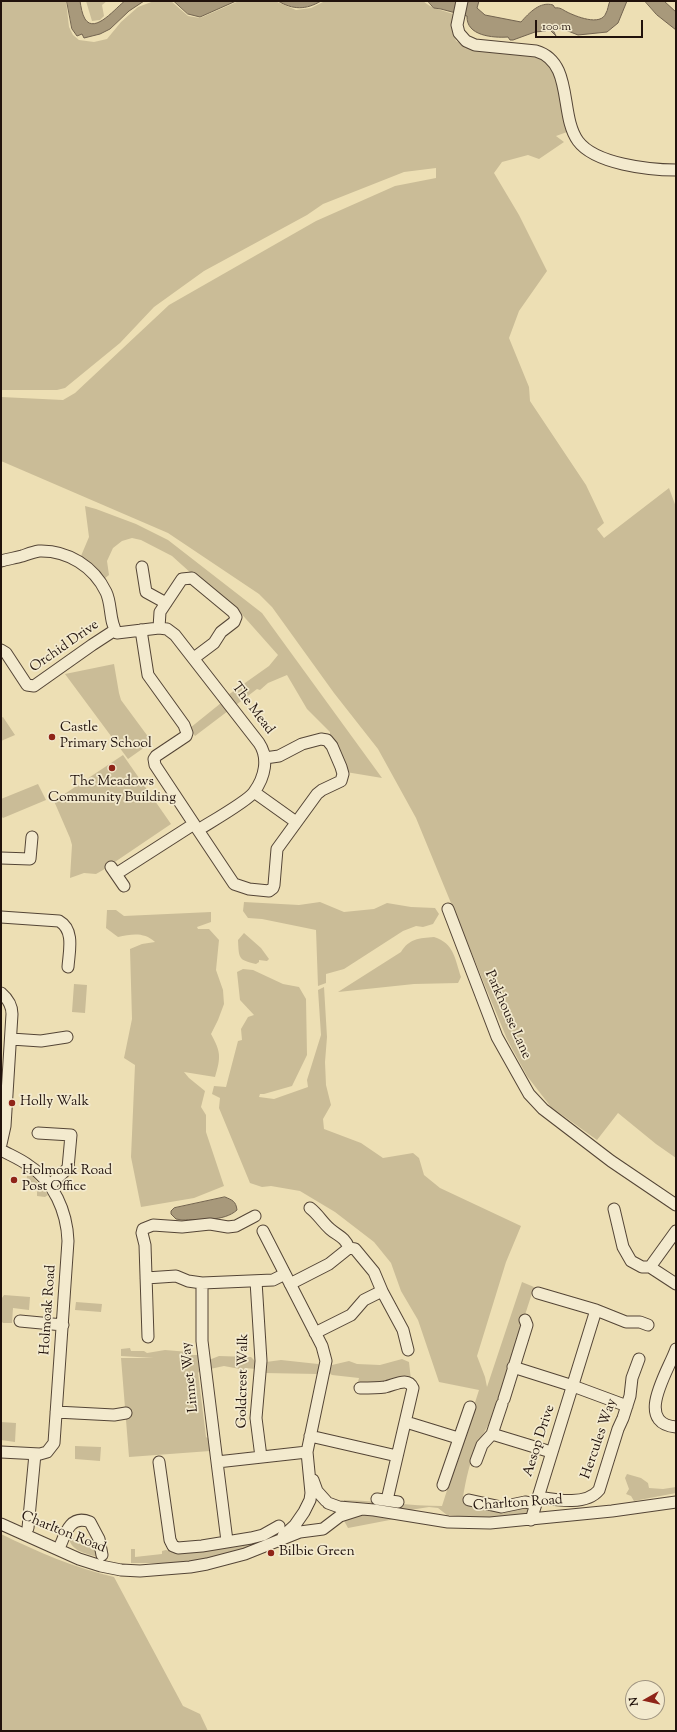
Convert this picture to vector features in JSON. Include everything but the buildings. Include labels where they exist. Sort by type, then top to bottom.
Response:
[{"type":"street","points":[[462,1],[457,24],[460,33],[470,44],[542,52],[551,59],[560,74],[572,128],[578,141],[583,146],[601,156],[628,166],[658,170],[676,170]]},
{"type":"street","points":[[1,561],[42,551],[62,554],[78,561],[88,568],[106,591],[115,630],[120,633],[159,628],[160,612],[182,579],[192,578],[233,612],[236,617],[234,622],[221,632],[214,643],[194,658]]},
{"type":"street","points":[[142,567],[146,592],[166,603]]},
{"type":"street","name":"The Mead","points":[[159,628],[167,629],[175,634],[264,750],[266,758],[265,767],[254,792]]},
{"type":"street","name":"Orchid Drive","points":[[1,650],[6,653],[27,685],[34,686],[115,630]]},
{"type":"street","points":[[141,630],[148,676],[184,725],[188,733],[186,736],[156,756],[154,759],[155,765],[234,884],[249,889],[269,891],[274,885],[277,849],[317,794],[341,781],[343,774],[332,746],[326,740],[321,738],[296,745],[279,756],[266,758]]},
{"type":"street","points":[[124,886],[114,870],[196,827],[254,792],[296,822]]},
{"type":"street","points":[[1,858],[30,859],[32,837]]},
{"type":"street","name":"Parkhouse Lane","points":[[448,909],[497,1036],[529,1094],[543,1109],[611,1161],[676,1204]]},
{"type":"street","points":[[1,917],[63,923],[69,931],[68,968]]},
{"type":"street","points":[[1,993],[9,1001],[12,1007],[5,1126],[1,1144]]},
{"type":"street","points":[[11,1039],[41,1041],[67,1037]]},
{"type":"street","points":[[38,1133],[71,1135],[68,1168],[50,1185]]},
{"type":"street","name":"Holmoak Road","points":[[1,1150],[29,1165],[50,1185],[56,1195],[68,1228],[63,1325],[54,1443],[47,1452],[35,1454],[1,1452]]},
{"type":"street","points":[[310,1208],[329,1228],[344,1238],[349,1248]]},
{"type":"street","points":[[614,1209],[625,1252],[631,1261],[642,1267],[650,1267],[676,1284]]},
{"type":"street","points":[[148,1337],[145,1245],[142,1233],[143,1229],[153,1225],[182,1227],[210,1224],[228,1227],[236,1226],[255,1216]]},
{"type":"street","points":[[263,1231],[325,1354],[326,1363],[307,1452],[311,1493],[305,1509],[304,1518],[309,1526],[317,1529]]},
{"type":"street","points":[[650,1267],[676,1231]]},
{"type":"street","points":[[146,1278],[176,1276],[188,1281],[202,1283],[288,1279],[328,1264],[349,1248],[355,1249],[374,1272],[382,1291],[403,1330],[408,1350]]},
{"type":"street","name":"Goldcrest Walk","points":[[256,1281],[261,1361],[256,1418],[260,1456]]},
{"type":"street","name":"Linnet Way","points":[[202,1283],[203,1356],[227,1541]]},
{"type":"street","points":[[315,1333],[351,1315],[364,1300],[382,1291]]},
{"type":"street","points":[[538,1293],[596,1310],[626,1322],[640,1322],[648,1325]]},
{"type":"street","name":"Aesop Drive","points":[[531,1520],[596,1310]]},
{"type":"street","points":[[20,1320],[63,1325]]},
{"type":"street","points":[[476,1461],[482,1445],[492,1434],[527,1325],[525,1320]]},
{"type":"street","points":[[676,1349],[663,1377],[655,1407],[656,1415],[662,1423],[668,1426],[676,1427]]},
{"type":"street","name":"Hercules Way","points":[[537,1501],[585,1499],[596,1494],[618,1429],[624,1418],[631,1394],[632,1378],[639,1358]]},
{"type":"street","points":[[514,1367],[573,1386],[627,1406]]},
{"type":"street","points":[[360,1388],[384,1387],[403,1382],[412,1386],[413,1396],[387,1500]]},
{"type":"street","points":[[443,1485],[470,1407]]},
{"type":"street","points":[[56,1412],[114,1415],[126,1413]]},
{"type":"street","points":[[406,1422],[458,1438]]},
{"type":"street","points":[[492,1434],[551,1452]]},
{"type":"street","points":[[310,1436],[397,1456]]},
{"type":"street","points":[[217,1462],[260,1456],[307,1452]]},
{"type":"street","points":[[28,1528],[35,1454]]},
{"type":"street","points":[[159,1462],[171,1544],[178,1548],[202,1546],[251,1538],[280,1526]]},
{"type":"street","points":[[309,1470],[317,1491],[327,1502],[333,1512],[331,1522]]},
{"type":"street","name":"Charlton Road","points":[[278,1541],[290,1530],[305,1509],[314,1500],[327,1502],[339,1507],[448,1522],[490,1523],[612,1511],[676,1502]]},
{"type":"street","points":[[469,1500],[501,1507],[537,1501]]},
{"type":"street","name":"Charlton Road","points":[[1,1524],[59,1550],[101,1566],[121,1570],[140,1571],[190,1567],[245,1554],[287,1539],[300,1532],[323,1529],[340,1516],[362,1509]]},
{"type":"street","points":[[59,1550],[72,1522],[77,1520],[85,1520],[90,1522],[96,1534],[102,1555]]},
{"type":"shaded area","points":[[1,1],[66,1],[69,27],[73,35],[79,40],[94,42],[107,39],[121,22],[138,7],[154,1],[171,1],[188,16],[200,18],[239,1],[275,1],[296,10],[311,8],[325,1],[423,1],[434,8],[453,14],[451,26],[456,41],[473,48],[529,53],[548,61],[554,69],[561,92],[567,132],[556,136],[564,142],[539,159],[528,155],[502,162],[494,173],[519,215],[547,271],[519,311],[509,338],[529,387],[530,401],[586,485],[604,523],[597,529],[604,538],[669,488],[676,507],[676,1158],[618,1113],[597,1140],[551,1107],[527,1076],[507,1039],[416,818],[378,749],[334,693],[272,607],[259,594],[168,533],[1,461],[1,397],[63,400],[75,393],[169,305],[316,221],[395,186],[436,178],[436,168],[404,172],[323,204],[307,215],[204,271],[154,307],[120,343],[65,388],[57,390],[1,390]]},
{"type":"shaded area","points":[[67,1],[80,1],[82,13],[85,19],[89,23],[94,24],[106,18],[125,1],[144,1],[129,11],[110,29],[100,34],[84,38],[82,34],[77,36],[72,29]]},
{"type":"shaded area","points":[[86,1],[107,1],[102,5],[104,16],[100,20],[92,21]]},
{"type":"shaded area","points":[[174,1],[236,1],[200,17],[188,14]]},
{"type":"shaded area","points":[[278,1],[321,1],[310,6],[300,8],[289,6]]},
{"type":"shaded area","points":[[428,1],[479,1],[477,8],[485,15],[521,22],[539,6],[548,4],[576,16],[594,20],[603,17],[607,12],[610,1],[627,1],[618,23],[607,32],[578,35],[563,29],[554,28],[553,30],[556,36],[548,28],[546,31],[535,32],[510,40],[508,37],[488,36],[476,32],[468,23],[467,16],[434,8]]},
{"type":"shaded area","points":[[645,1],[664,1],[676,12],[676,30],[657,15]]},
{"type":"shaded area","points":[[85,506],[136,524],[168,540],[262,613],[382,778],[346,772],[330,738],[330,732],[307,709],[287,675],[268,683],[260,690],[257,689],[195,736],[190,728],[221,703],[228,695],[269,666],[278,655],[238,610],[192,574],[172,556],[141,540],[132,538],[122,541],[113,548],[107,561],[109,575],[104,579],[94,566],[81,556],[89,537]]},
{"type":"shaded area","points":[[114,664],[121,700],[152,742],[128,759],[65,674]]},
{"type":"shaded area","points":[[3,717],[15,735],[1,741],[1,718]]},
{"type":"shaded area","points":[[123,755],[171,824],[96,874],[84,873],[70,878],[72,845],[54,801]]},
{"type":"shaded area","points":[[38,784],[46,800],[3,818],[1,816],[1,799]]},
{"type":"shaded area","points":[[244,902],[299,905],[320,902],[344,912],[374,909],[387,903],[411,907],[435,908],[439,914],[433,924],[423,927],[416,926],[403,931],[344,969],[326,974],[326,983],[318,986],[316,930],[262,919],[248,918],[243,911]]},
{"type":"shaded area","points":[[107,910],[116,910],[124,916],[211,912],[211,922],[197,927],[198,929],[209,929],[219,940],[216,970],[223,990],[224,1004],[211,1034],[217,1046],[219,1059],[215,1077],[184,1072],[205,1091],[201,1107],[206,1115],[206,1132],[224,1186],[194,1198],[141,1207],[131,1157],[135,1065],[124,1058],[132,1019],[130,949],[142,944],[155,942],[142,935],[118,937],[106,928]]},
{"type":"shaded area","points":[[244,933],[261,948],[269,959],[267,961],[259,960],[256,964],[246,961],[241,957],[239,954],[238,940]]},
{"type":"shaded area","points":[[434,937],[446,943],[453,952],[461,977],[458,983],[414,984],[338,992],[401,952],[407,944],[415,940]]},
{"type":"shaded area","points":[[243,969],[253,970],[283,984],[299,987],[306,999],[307,1055],[292,1086],[260,1094],[259,1097],[274,1099],[308,1087],[307,1080],[321,1035],[318,990],[324,987],[327,1037],[325,1062],[326,1085],[331,1105],[323,1119],[324,1129],[361,1143],[383,1158],[413,1153],[419,1158],[424,1175],[440,1188],[521,1226],[506,1262],[477,1356],[487,1387],[522,1282],[534,1287],[492,1417],[472,1457],[463,1497],[467,1503],[531,1506],[528,1514],[477,1518],[447,1515],[438,1508],[429,1507],[410,1510],[383,1508],[371,1503],[344,1501],[442,1506],[479,1390],[439,1382],[418,1320],[401,1291],[391,1263],[374,1242],[335,1212],[300,1191],[271,1186],[262,1187],[250,1183],[219,1108],[220,1098],[212,1094],[214,1086],[226,1087],[238,1041],[242,1040],[241,1029],[248,1017],[254,1015],[240,1000],[237,972]]},
{"type":"shaded area","points":[[74,984],[87,985],[85,1013],[72,1012]]},
{"type":"shaded area","points":[[27,1176],[32,1176],[48,1195],[45,1197],[37,1196],[37,1188],[26,1187]]},
{"type":"shaded area","points":[[225,1197],[235,1203],[237,1210],[232,1214],[211,1219],[182,1220],[176,1219],[171,1214],[171,1211],[174,1208]]},
{"type":"shaded area","points":[[4,1295],[30,1297],[29,1310],[13,1308],[12,1323],[3,1323],[1,1321],[2,1298]]},
{"type":"shaded area","points":[[76,1302],[102,1304],[101,1312],[75,1310]]},
{"type":"shaded area","points":[[130,1348],[131,1351],[144,1351],[147,1353],[165,1350],[189,1352],[189,1355],[198,1355],[200,1370],[198,1373],[206,1437],[209,1439],[210,1451],[129,1457],[121,1358],[154,1358],[121,1356],[121,1349]]},
{"type":"shaded area","points":[[219,1356],[251,1357],[257,1363],[256,1369],[245,1368],[245,1370],[224,1366],[210,1369],[209,1360]]},
{"type":"shaded area","points":[[402,1359],[409,1362],[411,1380],[368,1384],[358,1382],[359,1378],[332,1375],[329,1373],[332,1365],[349,1361],[357,1364],[380,1365]]},
{"type":"shaded area","points":[[281,1360],[318,1364],[320,1366],[318,1374],[264,1373],[266,1362]]},
{"type":"shaded area","points":[[1,1422],[16,1423],[15,1442],[1,1440]]},
{"type":"shaded area","points":[[75,1446],[101,1447],[100,1461],[75,1459]]},
{"type":"shaded area","points":[[627,1474],[641,1478],[648,1483],[649,1488],[663,1489],[676,1487],[676,1493],[634,1501],[631,1496],[626,1494],[629,1489],[625,1478]]},
{"type":"shaded area","points":[[357,1513],[395,1519],[348,1528],[342,1517]]},
{"type":"shaded area","points":[[284,1528],[260,1544],[205,1561],[158,1565],[157,1563],[131,1563],[131,1549],[135,1549],[135,1557],[162,1554],[162,1551],[166,1550],[175,1553],[198,1552]]},
{"type":"shaded area","points":[[1,1534],[57,1559],[114,1577],[183,1706],[200,1714],[208,1731],[1,1731]]},
{"type":"shaded area","points":[[69,1538],[93,1539],[97,1546],[100,1558],[81,1552],[70,1543]]},
{"type":"place","name":"Castle Primary School","points":[[52,737]]},
{"type":"place","name":"The Meadows Community Building","points":[[112,768]]},
{"type":"place","name":"Holly Walk","points":[[12,1103]]},
{"type":"place","name":"Holmoak Road Post Office","points":[[14,1180]]},
{"type":"place","name":"Bilbie Green","points":[[271,1553]]}]
